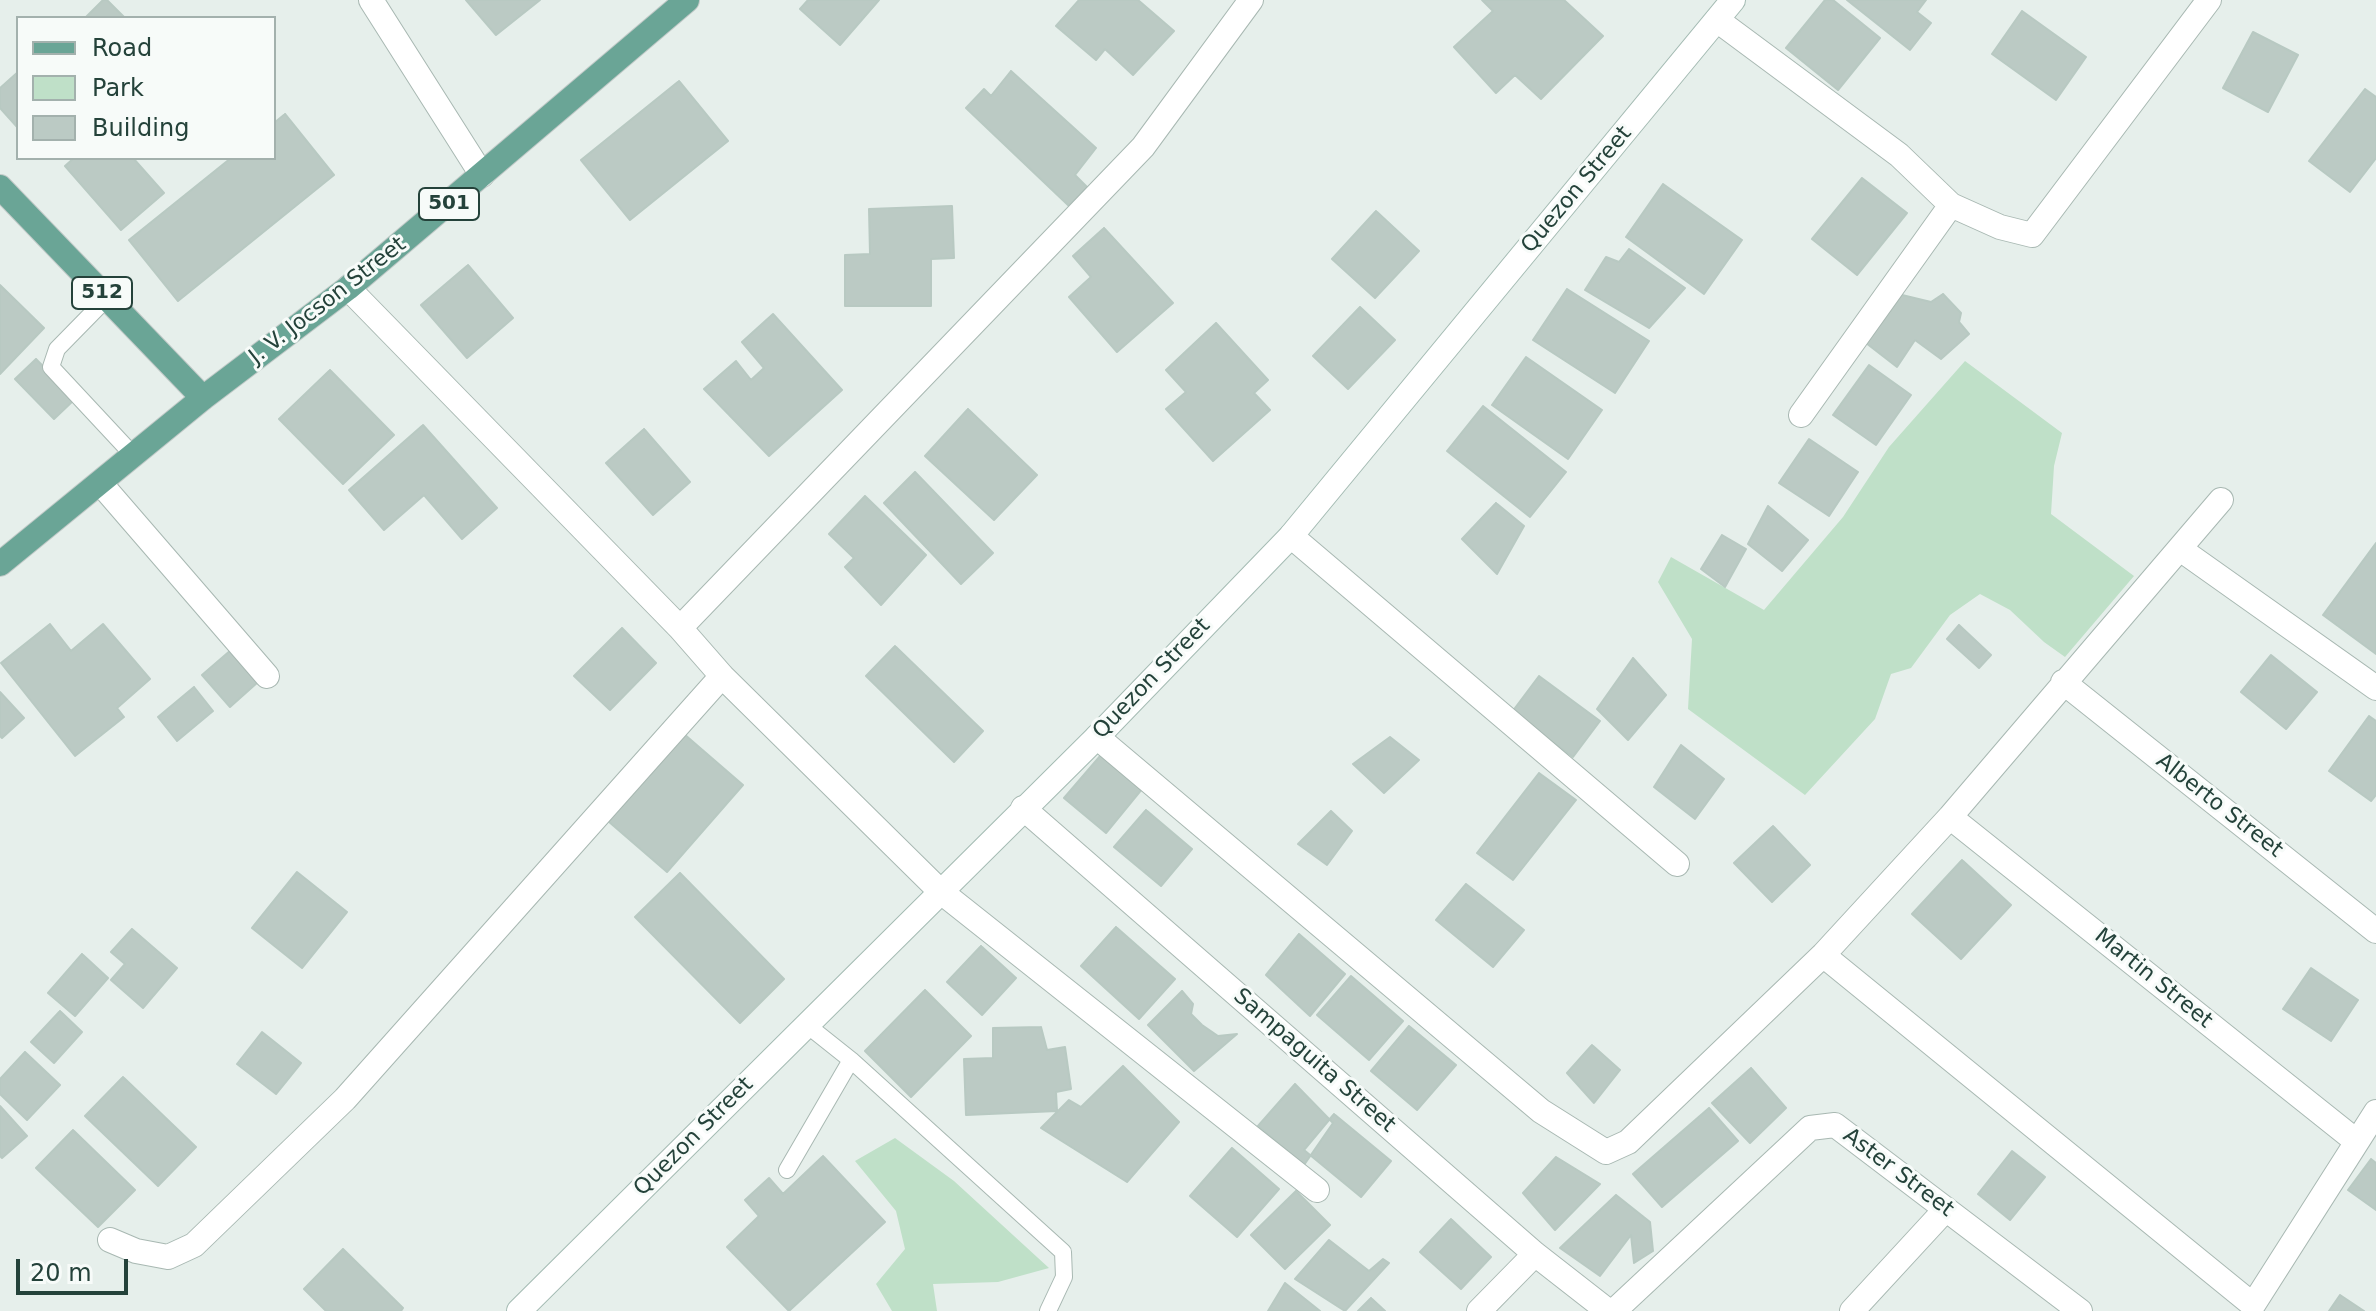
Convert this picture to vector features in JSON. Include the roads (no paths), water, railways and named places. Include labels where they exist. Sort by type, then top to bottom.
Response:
[{"type":"main road","name":"J. V. Jocson Street","points":[[0,564],[203,398],[348,288],[687,0]]},
{"type":"main road","name":"512","points":[[0,187],[203,398]]},
{"type":"street","points":[[371,0],[482,175]]},
{"type":"street","points":[[680,628],[1143,147],[1251,0]]},
{"type":"street","name":"Quezon Street","points":[[519,1311],[1097,737],[1291,536],[1733,0]]},
{"type":"street","points":[[1717,20],[1899,155],[1951,205],[2000,227],[2032,235],[2209,0]]},
{"type":"street","points":[[1801,415],[1951,205]]},
{"type":"street","points":[[348,288],[680,628],[722,676],[940,891],[1317,1190]]},
{"type":"street","points":[[101,484],[267,676]]},
{"type":"street","points":[[1097,737],[1541,1111],[1606,1152],[1628,1142],[1823,955],[1950,817],[2221,500]]},
{"type":"street","points":[[1291,536],[1677,864]]},
{"type":"street","points":[[2180,549],[2376,688]]},
{"type":"street","points":[[110,1240],[136,1251],[168,1257],[194,1245],[345,1099],[722,676]]},
{"type":"street","name":"Alberto Street","points":[[2063,682],[2376,931]]},
{"type":"street","name":"Sampaguita Street","points":[[1023,808],[1535,1254],[1608,1311]]},
{"type":"street","name":"Martin Street","points":[[1950,817],[2356,1141]]},
{"type":"street","points":[[1823,955],[2253,1305],[2376,1112]]},
{"type":"street","name":"Aster Street","points":[[1614,1311],[1810,1128],[1835,1125],[2079,1311]]},
{"type":"street","points":[[1852,1311],[1946,1209]]},
{"type":"street","points":[[1479,1311],[1535,1254]]},
{"type":"lane","points":[[107,298],[57,349],[51,367],[134,456]]},
{"type":"lane","points":[[807,1025],[851,1060],[1063,1252],[1064,1277],[1048,1311]]},
{"type":"lane","points":[[787,1170],[851,1060]]}]
